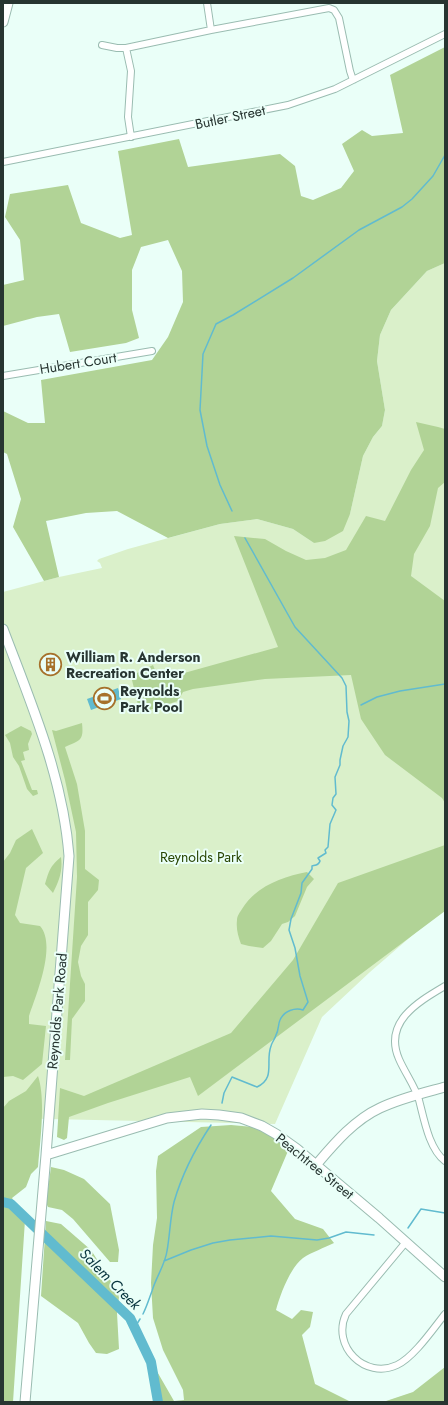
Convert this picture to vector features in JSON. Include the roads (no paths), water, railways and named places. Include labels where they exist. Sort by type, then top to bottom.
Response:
[{"type":"main road","points":[[3,22],[8,3]]},
{"type":"main road","name":"Reynolds Park Road","points":[[3,629],[47,748],[61,802],[68,838],[69,856],[43,1198],[25,1402]]},
{"type":"main road","points":[[316,1165],[346,1133],[372,1113],[400,1100],[445,1087]]},
{"type":"main road","name":"Peachtree Street","points":[[46,1155],[167,1118],[202,1114],[241,1118],[262,1126],[288,1142],[445,1277]]},
{"type":"street","points":[[207,3],[211,30]]},
{"type":"street","points":[[102,45],[126,48],[211,30],[329,8],[334,10],[339,18],[353,80]]},
{"type":"street","name":"Butler Street","points":[[3,162],[288,105],[335,89],[445,34]]},
{"type":"street","points":[[126,48],[130,71],[128,117],[131,137]]},
{"type":"street","name":"Hubert Court","points":[[3,376],[152,351]]},
{"type":"street","points":[[445,986],[410,1009],[401,1020],[397,1029],[395,1044],[397,1053],[405,1071],[418,1095],[434,1147],[445,1161]]},
{"type":"street","points":[[406,1242],[346,1314],[342,1330],[347,1349],[362,1365],[377,1369],[391,1367],[410,1355],[445,1314]]},
{"type":"water","name":"Reynolds Park Pool","points":[[118,688],[121,699],[91,710],[87,699]]},
{"type":"waterway","points":[[232,511],[220,485],[207,446],[200,410],[203,354],[216,324],[293,278],[359,230],[402,207],[412,199],[433,176],[445,155]]},
{"type":"waterway","points":[[222,1103],[224,1093],[232,1077],[257,1087],[263,1083],[268,1074],[269,1052],[278,1031],[280,1020],[284,1014],[290,1010],[303,1010],[308,1002],[300,976],[295,948],[289,930],[291,919],[301,893],[302,883],[312,869],[312,866],[319,863],[320,861],[318,858],[326,853],[325,850],[328,847],[330,824],[336,810],[332,805],[333,798],[336,794],[335,777],[340,765],[343,746],[348,737],[349,721],[347,712],[346,686],[342,678],[295,627],[245,538]]},
{"type":"waterway","points":[[361,705],[377,697],[400,691],[445,684]]},
{"type":"waterway","points":[[143,1314],[166,1256],[174,1202],[177,1192],[190,1162],[211,1125]]},
{"type":"waterway","name":"Salem Creek","points":[[3,1202],[11,1204],[130,1318],[151,1362],[158,1402]]},
{"type":"waterway","points":[[408,1228],[421,1209],[445,1213]]},
{"type":"waterway","points":[[164,1261],[191,1250],[213,1243],[230,1240],[271,1236],[317,1240],[329,1238],[346,1232],[374,1235]]},
{"type":"waterway","points":[[135,1327],[140,1319]]},
{"type":"place","name":"William R. Anderson Recreation Center","points":[[51,665]]},
{"type":"place","name":"Reynolds Park Pool","points":[[104,699]]},
{"type":"park label","name":"Reynolds Park","points":[[201,857]]}]
